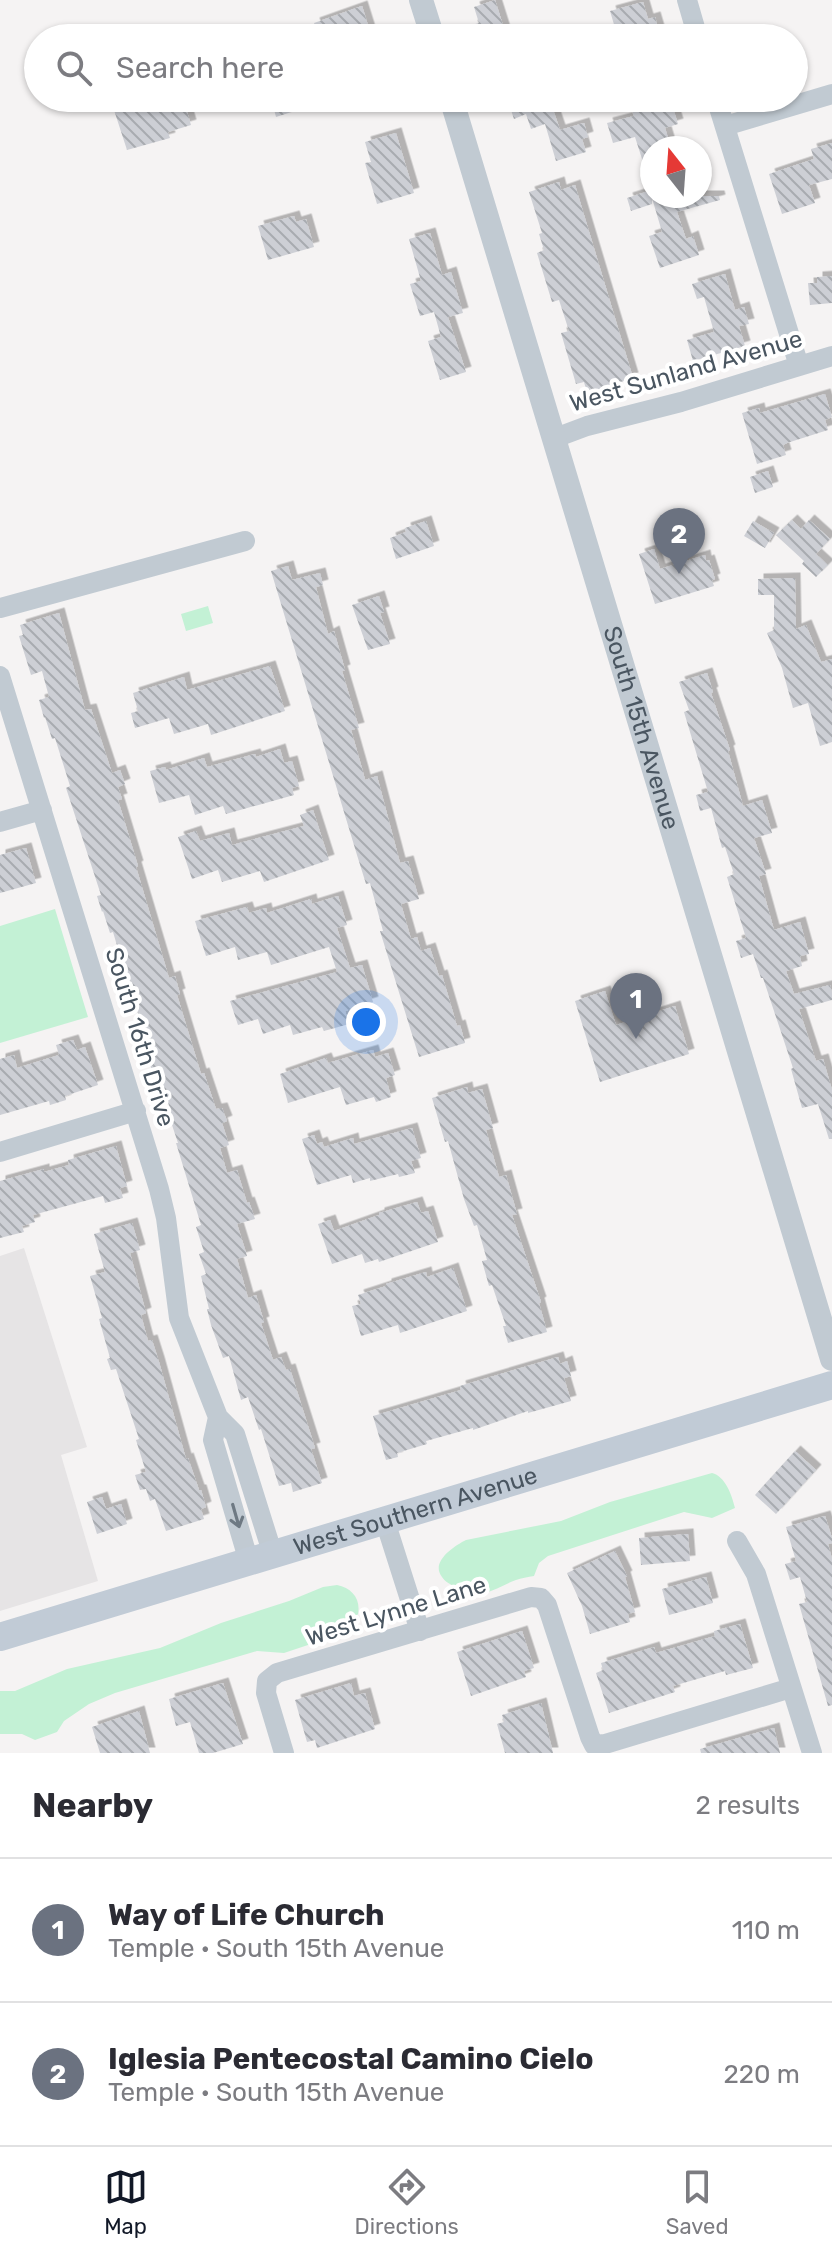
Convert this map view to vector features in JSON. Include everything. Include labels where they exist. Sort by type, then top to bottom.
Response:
[{"type":"main road","name":"West Southern Avenue","points":[[0,1637],[832,1385]]},
{"type":"street","points":[[421,0],[429,24]]},
{"type":"street","points":[[687,0],[694,24]]},
{"type":"street","points":[[808,101],[832,94]]},
{"type":"street","name":"South 15th Avenue","points":[[455,112],[832,1359]]},
{"type":"street","points":[[720,112],[799,366]]},
{"type":"street","points":[[725,126],[772,112]]},
{"type":"street","name":"West Sunland Avenue","points":[[555,438],[587,426],[671,405],[832,356]]},
{"type":"street","points":[[0,608],[245,541]]},
{"type":"street","name":"South 16th Drive","points":[[0,676],[136,1111],[166,1218],[179,1318],[218,1417],[235,1434],[247,1470],[261,1558]]},
{"type":"street","points":[[0,822],[42,810]]},
{"type":"street","points":[[0,1152],[136,1111]]},
{"type":"street","name":"South 16th Drive","points":[[218,1417],[213,1440],[224,1478],[261,1558]]},
{"type":"street","points":[[224,1478],[247,1470]]},
{"type":"street","points":[[385,1521],[420,1631]]},
{"type":"street","points":[[737,1541],[756,1574],[812,1753]]},
{"type":"street","name":"West Lynne Lane","points":[[284,1753],[266,1693],[267,1681],[277,1673],[531,1597],[541,1598],[547,1605],[594,1745],[791,1688]]},
{"type":"shaded area","points":[[24,1248],[87,1447],[61,1455],[98,1581],[0,1611],[0,1256]]},
{"type":"green space","points":[[208,606],[213,623],[186,631],[181,614]]},
{"type":"green space","points":[[55,909],[88,1017],[0,1043],[0,926]]},
{"type":"green space","points":[[712,1473],[724,1482],[735,1508],[712,1518],[684,1512],[548,1556],[539,1563],[534,1576],[480,1594],[463,1592],[445,1580],[439,1571],[445,1555],[466,1540],[561,1521],[610,1502]]},
{"type":"green space","points":[[337,1585],[354,1595],[358,1614],[350,1623],[319,1636],[317,1642],[284,1653],[257,1651],[115,1693],[89,1704],[64,1721],[57,1732],[35,1740],[22,1734],[0,1734],[0,1691],[15,1691],[67,1669],[160,1648],[221,1623],[323,1587]]},
{"type":"building","points":[[495,0],[503,24],[476,24],[479,23],[474,7]]},
{"type":"building","points":[[643,2],[648,19],[655,17],[657,24],[614,24],[610,11]]},
{"type":"building","points":[[362,6],[368,24],[314,24]]},
{"type":"building","points":[[115,112],[187,112],[191,125],[168,132],[170,138],[127,150]]},
{"type":"building","points":[[275,112],[292,112],[276,117]]},
{"type":"building","points":[[512,112],[554,112],[560,130],[584,123],[588,137],[582,139],[586,152],[556,161],[545,124],[531,129],[526,114],[514,119]]},
{"type":"building","points":[[632,112],[674,112],[678,124],[665,128],[667,136],[640,136],[640,153],[635,137],[613,143],[607,123],[634,116]]},
{"type":"building","points":[[396,133],[414,193],[377,204],[365,163],[371,162],[365,142]]},
{"type":"building","points":[[832,143],[832,179],[809,185],[815,203],[782,214],[769,174],[814,159],[811,149]]},
{"type":"building","points":[[559,182],[561,190],[575,185],[633,378],[587,393],[584,382],[576,384],[561,333],[569,331],[559,300],[552,302],[537,253],[544,250],[539,234],[542,233],[529,192]]},
{"type":"building","points":[[640,194],[640,208],[631,211],[627,198]]},
{"type":"building","points":[[655,208],[691,208],[677,212],[686,239],[693,236],[699,255],[660,268],[649,236],[662,232]]},
{"type":"building","points":[[294,216],[296,222],[306,219],[314,247],[268,260],[258,226]]},
{"type":"building","points":[[430,233],[442,275],[451,272],[463,313],[448,317],[466,372],[440,380],[428,341],[441,337],[434,312],[420,316],[410,284],[421,281],[409,239]]},
{"type":"building","points":[[725,274],[735,310],[744,307],[749,324],[739,326],[745,346],[693,361],[687,340],[714,332],[704,297],[697,299],[692,284]]},
{"type":"building","points":[[832,276],[832,303],[810,305],[808,283],[817,283],[817,277]]},
{"type":"building","points":[[825,394],[832,417],[825,420],[828,430],[787,443],[783,445],[786,455],[757,464],[742,413],[759,408],[760,413]]},
{"type":"building","points":[[768,471],[773,487],[755,493],[750,477]]},
{"type":"building","points":[[792,520],[801,529],[809,520],[830,539],[816,554],[828,565],[816,577],[776,535]]},
{"type":"building","points":[[426,521],[434,546],[396,559],[390,538],[406,532],[405,528]]},
{"type":"building","points":[[753,521],[774,533],[765,548],[744,536]]},
{"type":"building","points":[[654,549],[660,569],[705,555],[715,579],[712,580],[714,586],[655,604],[639,554]]},
{"type":"building","points":[[288,566],[292,580],[320,573],[323,585],[316,587],[328,634],[334,631],[345,670],[342,671],[359,728],[351,730],[365,780],[377,776],[400,863],[408,861],[419,899],[401,904],[411,939],[417,937],[421,951],[430,948],[465,1043],[419,1057],[380,931],[383,931],[370,883],[366,884],[271,571]]},
{"type":"building","points":[[795,578],[796,629],[806,625],[821,662],[832,659],[832,742],[820,746],[808,703],[793,708],[782,668],[767,633],[774,630],[774,595],[758,595],[758,579]]},
{"type":"building","points":[[379,596],[384,612],[380,613],[390,644],[368,650],[352,605]]},
{"type":"building","points":[[59,613],[85,710],[91,709],[112,773],[120,770],[125,784],[118,787],[122,799],[118,800],[169,978],[175,976],[180,994],[177,995],[201,1074],[204,1073],[216,1109],[222,1108],[227,1121],[222,1123],[229,1145],[220,1148],[227,1173],[237,1170],[255,1219],[237,1224],[247,1256],[237,1259],[248,1298],[256,1295],[273,1360],[281,1357],[286,1370],[290,1369],[315,1448],[311,1449],[322,1483],[293,1492],[291,1483],[279,1486],[248,1397],[241,1400],[229,1356],[223,1358],[211,1325],[201,1276],[206,1274],[199,1254],[204,1252],[196,1227],[201,1225],[167,1110],[170,1109],[159,1071],[153,1073],[142,1042],[137,1026],[141,1024],[127,975],[121,976],[117,960],[121,959],[113,932],[110,933],[102,912],[97,896],[101,895],[66,788],[70,786],[55,738],[52,739],[44,718],[39,700],[49,697],[42,671],[31,675],[19,636],[23,635],[20,625]]},
{"type":"building","points":[[270,666],[285,711],[211,735],[208,724],[174,734],[169,718],[135,728],[131,713],[138,711],[133,693],[184,677],[187,690]]},
{"type":"building","points":[[707,673],[743,806],[762,800],[772,833],[754,838],[766,874],[759,876],[774,930],[800,922],[809,954],[800,956],[802,966],[786,971],[794,994],[830,985],[832,1000],[799,1009],[816,1061],[823,1059],[832,1090],[832,1139],[829,1139],[818,1104],[802,1108],[793,1068],[763,978],[753,954],[741,958],[736,941],[746,938],[727,877],[734,874],[725,847],[722,848],[711,808],[700,811],[696,795],[708,792],[684,712],[689,710],[679,682]]},
{"type":"building","points":[[280,749],[284,763],[292,761],[299,786],[292,788],[294,795],[226,814],[223,806],[195,815],[189,795],[159,803],[150,771],[165,767],[166,770],[204,758],[207,767]]},
{"type":"building","points":[[313,810],[329,860],[264,882],[260,871],[222,882],[218,870],[192,879],[178,837],[196,831],[200,841],[229,833],[232,845],[304,826],[300,815]]},
{"type":"building","points":[[26,848],[36,883],[0,893],[0,855]]},
{"type":"building","points":[[338,896],[347,925],[337,928],[350,968],[362,965],[373,1002],[345,1011],[349,1024],[324,1031],[322,1027],[293,1035],[290,1025],[263,1034],[258,1019],[238,1025],[230,1001],[337,972],[329,947],[271,965],[267,952],[238,960],[235,947],[206,956],[195,921],[247,907],[249,913],[266,908],[267,913],[311,899],[312,904]]},
{"type":"building","points":[[605,991],[616,1025],[675,1006],[689,1054],[600,1082],[575,1001]]},
{"type":"building","points":[[73,1040],[77,1050],[85,1047],[98,1085],[65,1096],[66,1100],[50,1105],[49,1101],[0,1115],[0,1059],[14,1055],[17,1068],[59,1055],[56,1045]]},
{"type":"building","points":[[373,1050],[375,1057],[388,1053],[395,1075],[386,1078],[391,1097],[376,1102],[374,1097],[346,1105],[340,1087],[288,1103],[280,1074],[326,1058],[328,1063]]},
{"type":"building","points":[[467,1087],[468,1093],[482,1089],[493,1128],[486,1130],[499,1177],[506,1175],[517,1214],[512,1215],[541,1302],[547,1332],[508,1343],[503,1326],[506,1326],[482,1261],[487,1260],[477,1225],[474,1226],[464,1199],[432,1098]]},
{"type":"building","points":[[412,1128],[421,1158],[411,1161],[415,1173],[353,1183],[351,1175],[317,1185],[302,1139],[314,1135],[317,1144],[322,1142],[324,1147],[353,1138],[354,1144]]},
{"type":"building","points":[[116,1146],[127,1186],[120,1188],[123,1198],[105,1203],[103,1196],[33,1215],[35,1222],[22,1226],[24,1232],[0,1238],[0,1181],[69,1165],[68,1160]]},
{"type":"building","points":[[417,1202],[421,1213],[428,1211],[438,1242],[379,1262],[378,1259],[365,1263],[362,1254],[332,1264],[318,1224],[330,1220],[334,1231]]},
{"type":"building","points":[[132,1223],[140,1250],[130,1253],[146,1313],[141,1315],[148,1341],[152,1340],[159,1362],[186,1459],[206,1507],[201,1509],[204,1519],[166,1531],[155,1499],[150,1501],[146,1489],[140,1490],[135,1475],[146,1472],[136,1440],[139,1439],[116,1369],[111,1370],[107,1359],[110,1358],[99,1319],[102,1318],[90,1276],[105,1272],[94,1234]]},
{"type":"building","points":[[453,1268],[467,1311],[400,1333],[398,1325],[361,1336],[352,1306],[361,1304],[358,1295],[426,1272],[427,1277]]},
{"type":"building","points":[[558,1357],[560,1364],[567,1361],[571,1376],[564,1378],[571,1401],[426,1441],[427,1444],[397,1453],[398,1457],[386,1460],[373,1416]]},
{"type":"building","points":[[795,1451],[816,1470],[776,1514],[755,1495]]},
{"type":"building","points":[[102,1497],[106,1509],[121,1504],[127,1524],[97,1534],[87,1502]]},
{"type":"building","points":[[825,1516],[832,1538],[832,1543],[828,1544],[832,1559],[832,1705],[828,1706],[799,1604],[807,1602],[800,1577],[790,1580],[785,1564],[796,1561],[786,1527]]},
{"type":"building","points":[[688,1534],[690,1561],[641,1565],[639,1538]]},
{"type":"building","points":[[615,1551],[627,1576],[635,1612],[628,1614],[630,1622],[590,1634],[567,1573]]},
{"type":"building","points":[[706,1577],[713,1603],[669,1615],[662,1589]]},
{"type":"building","points":[[740,1624],[753,1668],[726,1675],[725,1671],[673,1686],[675,1692],[609,1713],[596,1673],[603,1670],[601,1663],[654,1647],[656,1653],[715,1636],[714,1631]]},
{"type":"building","points":[[522,1631],[534,1668],[524,1671],[526,1677],[471,1696],[457,1652]]},
{"type":"building","points":[[223,1683],[243,1744],[213,1753],[199,1753],[190,1722],[176,1726],[169,1699]]},
{"type":"building","points":[[351,1683],[354,1696],[365,1693],[375,1729],[317,1748],[315,1740],[307,1742],[295,1700]]},
{"type":"building","points":[[541,1703],[553,1753],[505,1753],[497,1724],[504,1722],[502,1715]]},
{"type":"building","points":[[139,1711],[150,1753],[100,1753],[92,1727]]},
{"type":"building","points":[[774,1728],[780,1753],[701,1753],[700,1749]]},
{"type":"place","name":"Iglesia Pentecostal Camino Cielo","points":[[679,574]]},
{"type":"place","name":"Way of Life Church","points":[[636,1039]]}]
